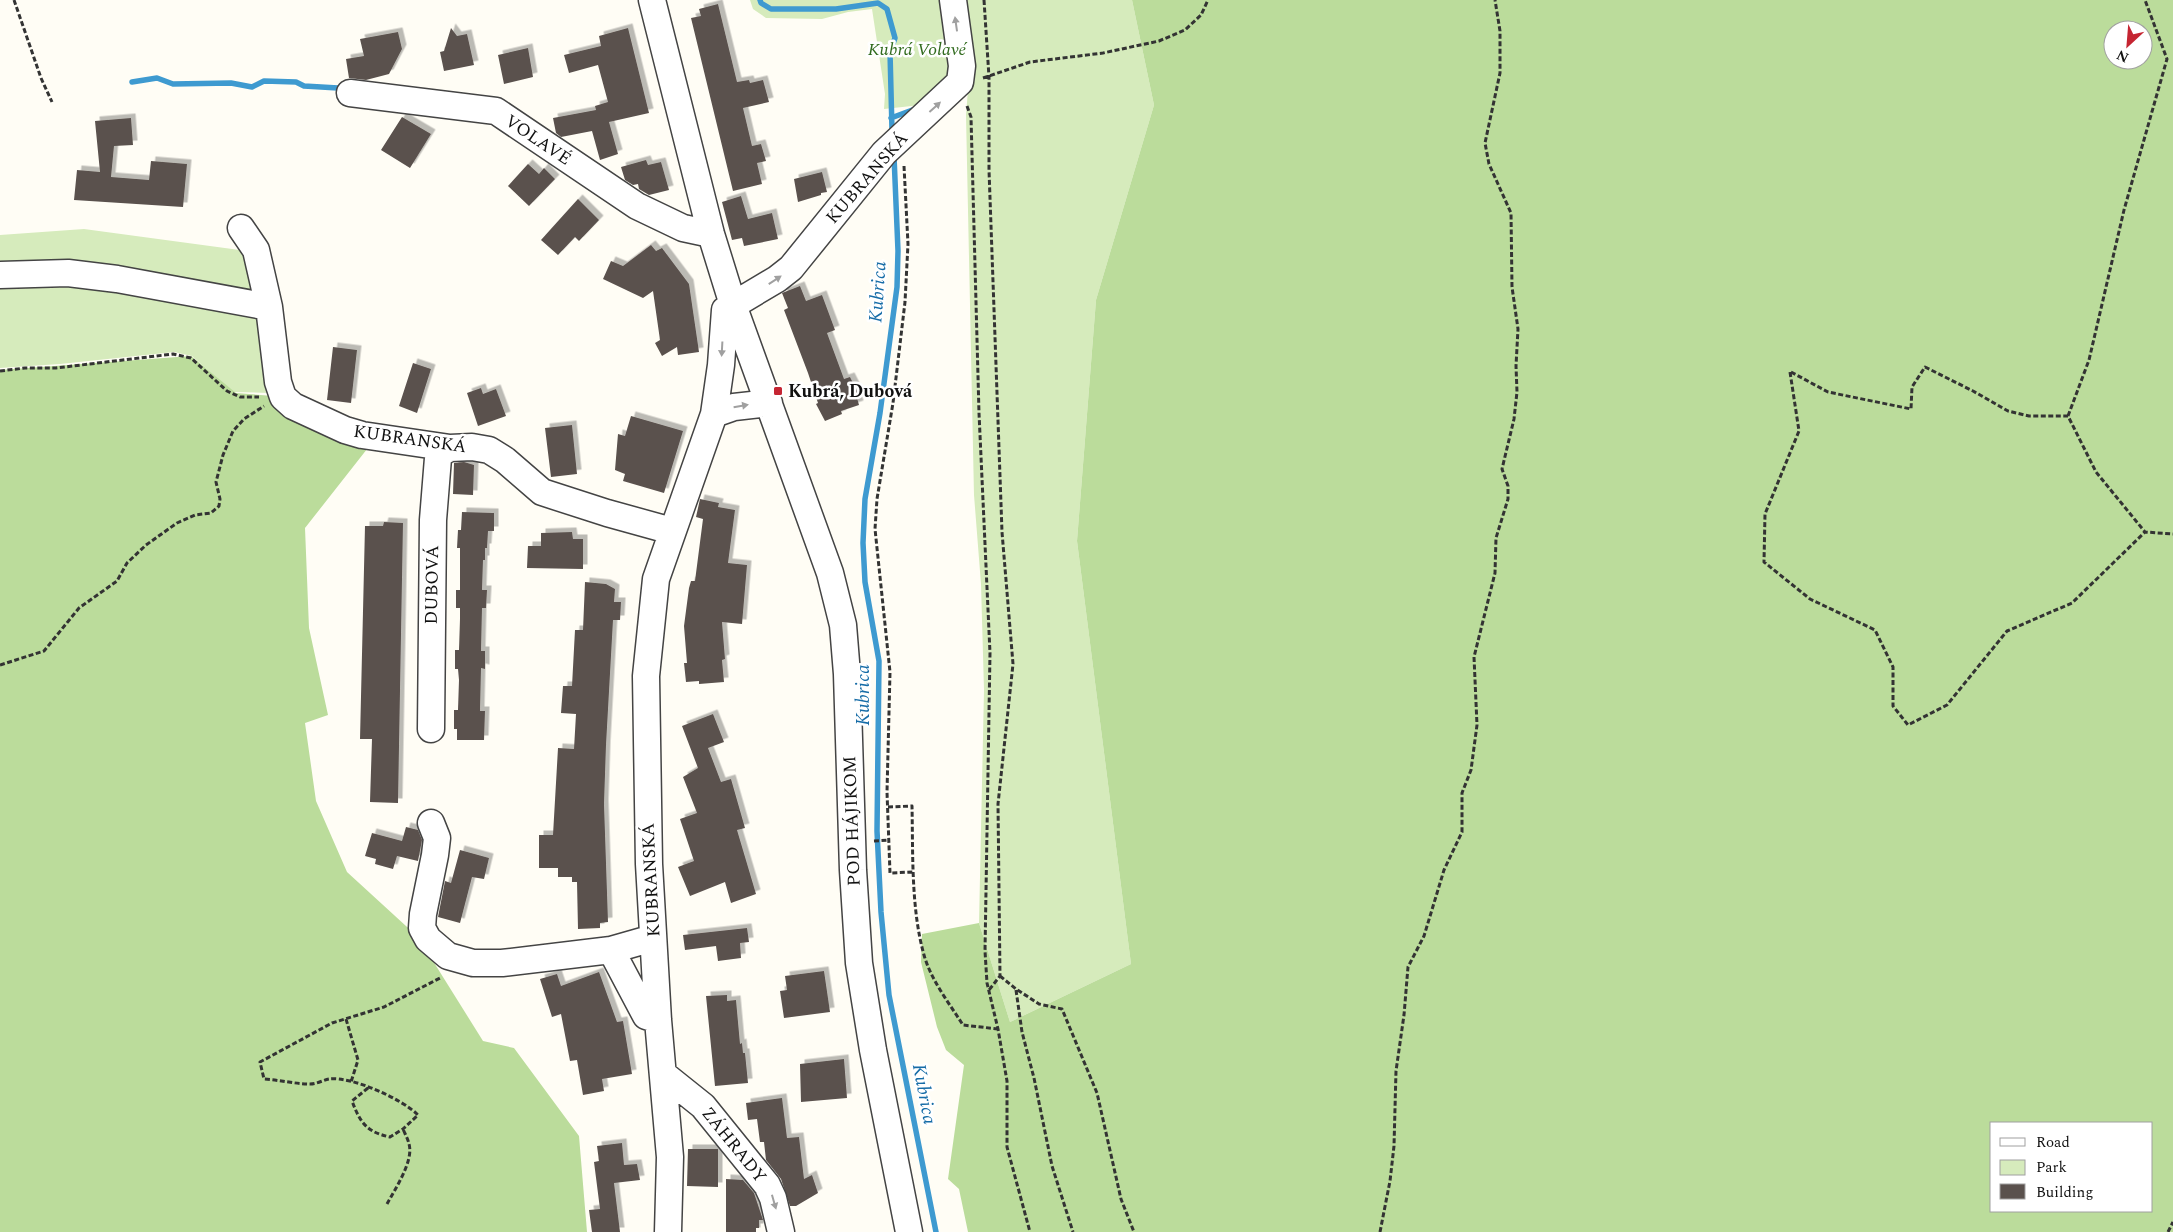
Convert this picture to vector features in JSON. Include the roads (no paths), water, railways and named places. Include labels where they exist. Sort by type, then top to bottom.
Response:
[{"type":"street","points":[[652,0],[711,234],[733,305]]},
{"type":"street","name":"KUBRANSKÁ","points":[[668,1232],[670,1157],[658,1020],[649,864],[646,676],[656,579],[714,414],[721,365],[725,310],[777,280],[791,268],[884,153],[960,82],[962,66],[953,0]]},
{"type":"street","name":"VOLAVÉ","points":[[350,94],[496,111],[637,206],[683,228],[711,234]]},
{"type":"street","points":[[0,275],[68,273],[118,279],[269,307],[256,250],[241,228]]},
{"type":"street","name":"POD HÁJIKOM","points":[[733,305],[830,573],[843,625],[847,674],[853,870],[859,963],[873,1050],[909,1232]]},
{"type":"street","name":"KUBRANSKÁ","points":[[269,307],[278,382],[282,397],[293,406],[345,430],[362,435],[450,448],[467,446],[489,450],[505,460],[542,492],[672,531]]},
{"type":"street","points":[[714,414],[734,407],[769,403]]},
{"type":"street","name":"DUBOVÁ","points":[[430,729],[433,520],[438,458],[442,452],[450,448]]},
{"type":"street","points":[[431,823],[435,830],[436,846],[422,928],[428,939],[437,948],[460,960],[474,963],[502,963],[611,950],[653,938]]},
{"type":"street","points":[[611,950],[646,1016],[658,1020]]},
{"type":"street","name":"ZÁHRADY","points":[[663,1074],[703,1106],[767,1186],[773,1198],[781,1232]]},
{"type":"waterway","name":"Kubrica","points":[[760,0],[761,3],[771,9],[836,9],[878,3],[887,9],[895,38],[890,52],[892,130]]},
{"type":"waterway","points":[[132,82],[157,78],[173,84],[231,83],[252,87],[264,81],[296,82],[304,86],[338,88]]},
{"type":"waterway","points":[[891,118],[915,109]]},
{"type":"waterway","name":"Kubrica","points":[[894,156],[898,251],[897,287],[880,413],[865,499],[863,543],[865,582],[879,661],[877,831],[881,912],[889,995],[936,1232]]},
{"type":"place","name":"Kubrá, Dubová","points":[[778,391]]},
{"type":"park label","name":"Kubrá Volavé","points":[[917,49]]}]
